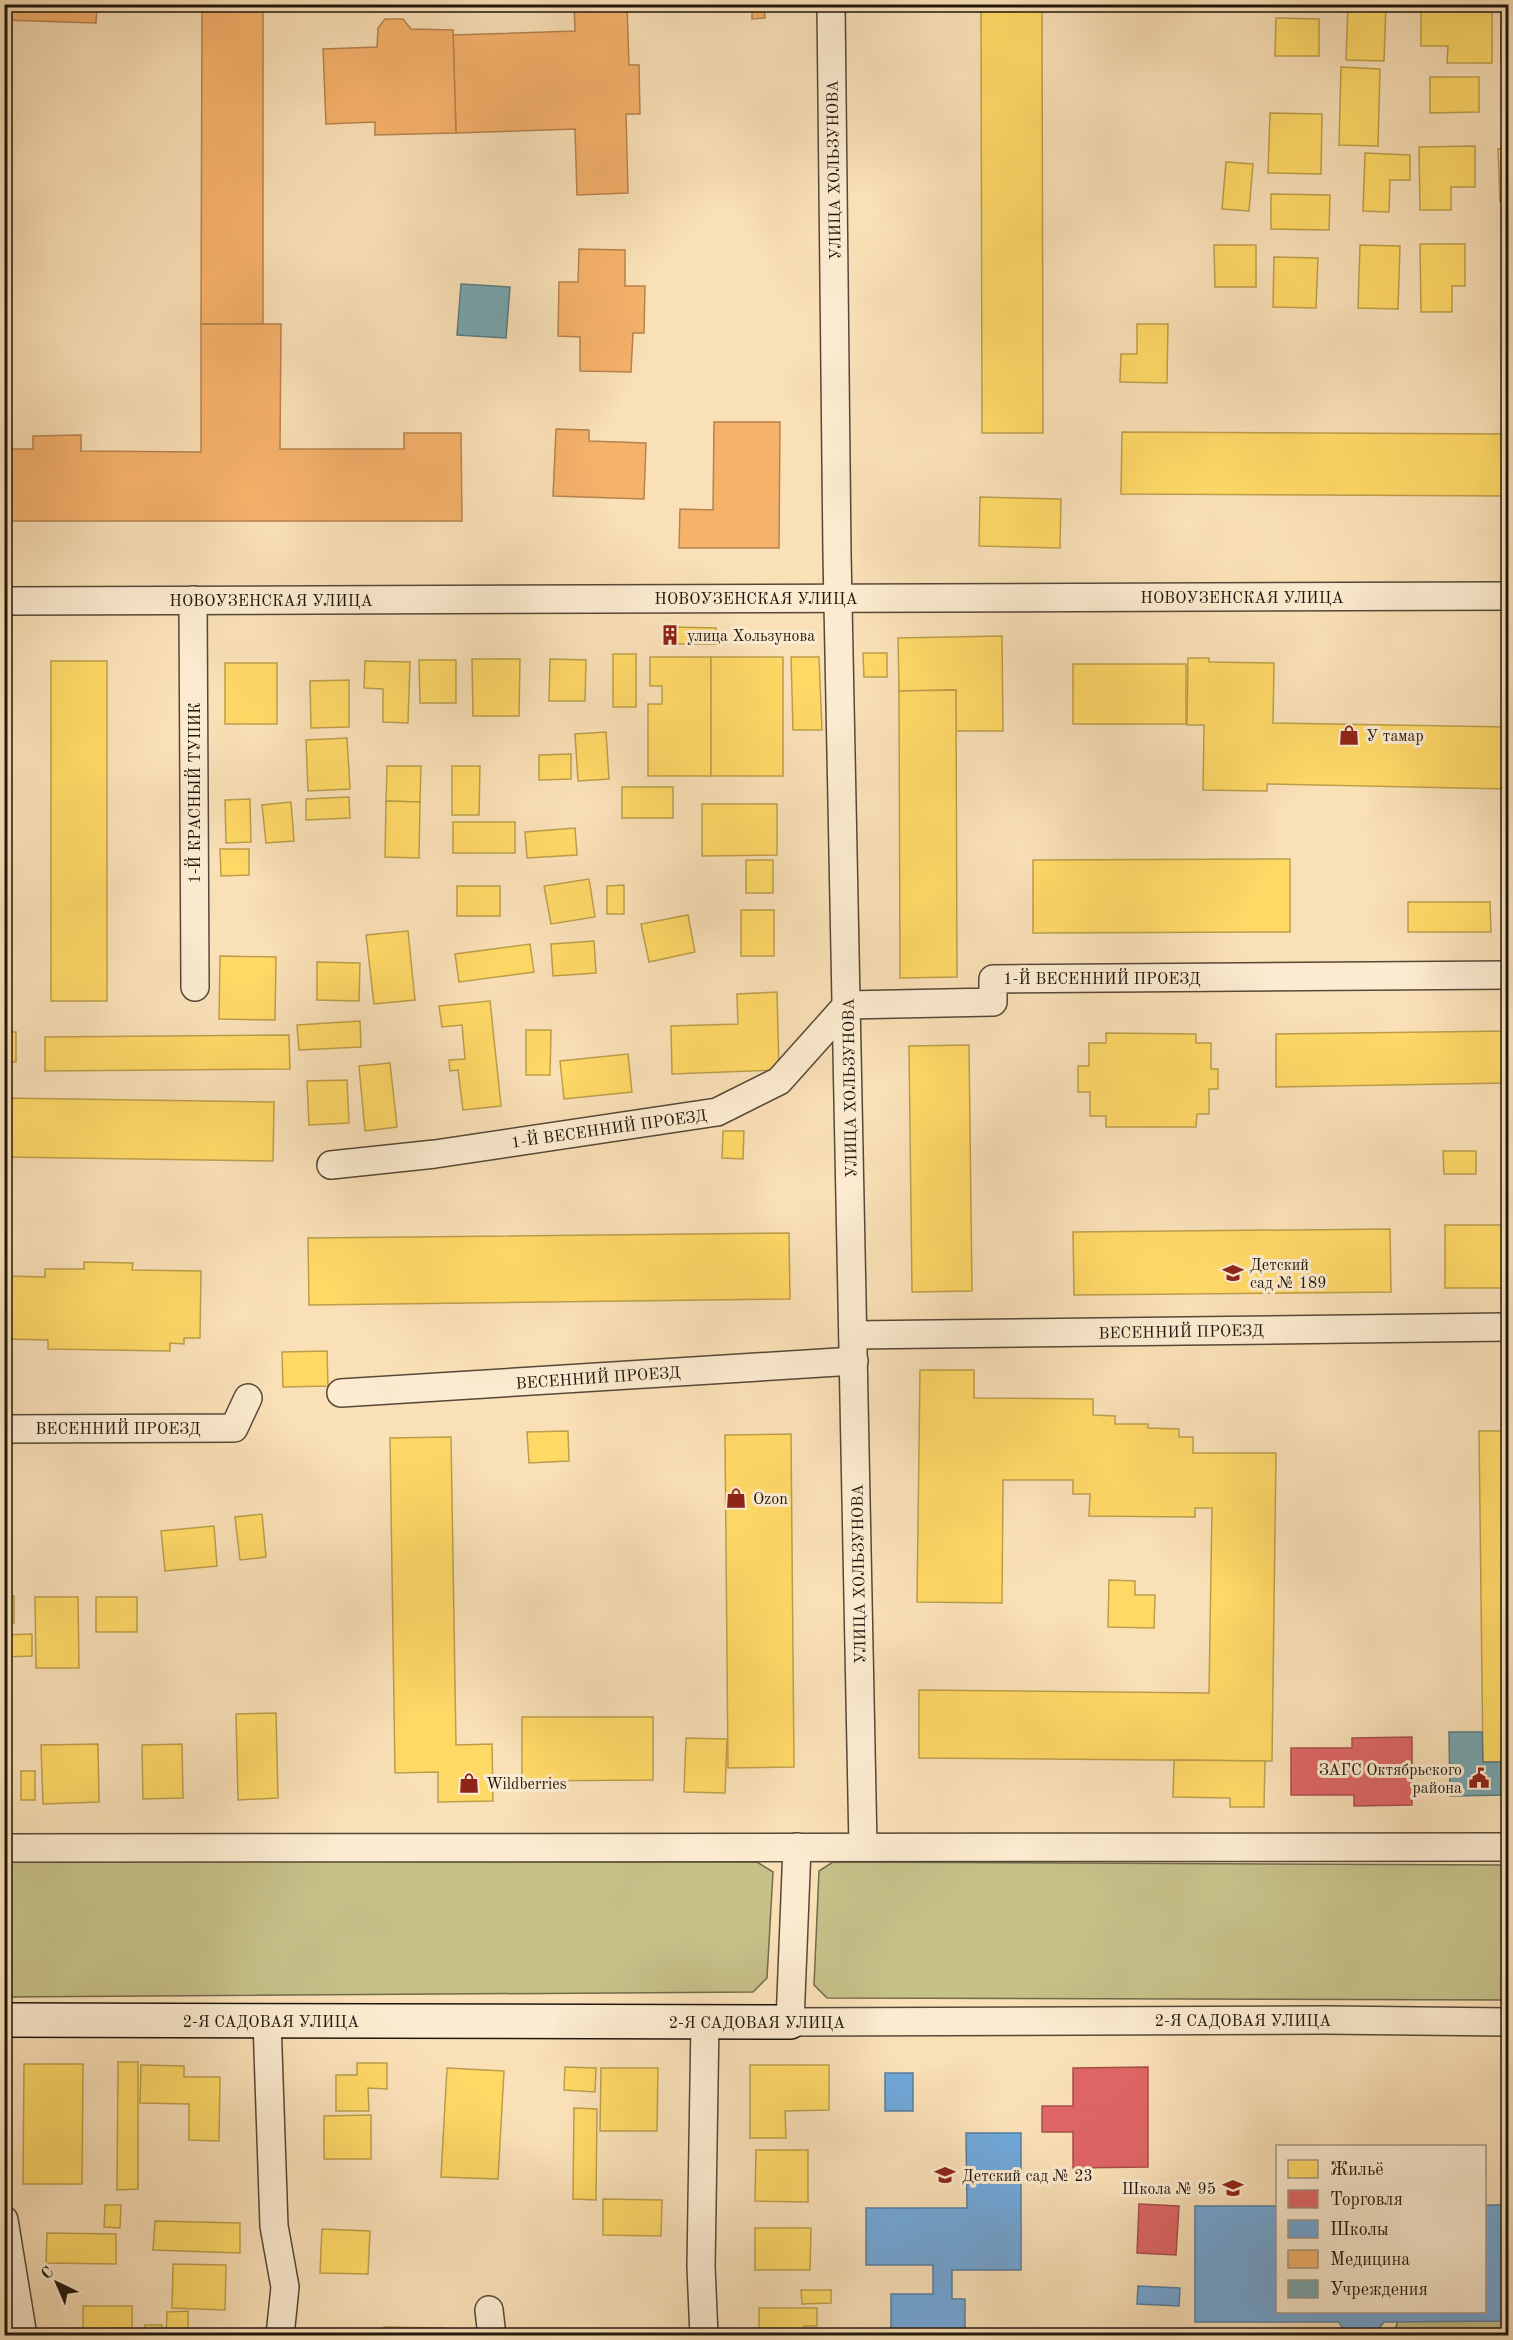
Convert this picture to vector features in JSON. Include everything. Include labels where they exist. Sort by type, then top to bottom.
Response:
[{"type":"street","name":"УЛИЦА ХОЛЬЗУНОВА","points":[[831,4],[839,597],[863,1847]]},
{"type":"street","name":"НОВОУЗЕНСКАЯ УЛИЦА","points":[[4,601],[1509,596]]},
{"type":"street","name":"1-Й КРАСНЫЙ ТУПИК","points":[[193,600],[195,987]]},
{"type":"street","name":"1-Й ВЕСЕННИЙ ПРОЕЗД","points":[[331,1165],[435,1154],[717,1112],[779,1081],[847,1005],[993,1002],[993,979],[1509,975]]},
{"type":"street","name":"ВЕСЕННИЙ ПРОЕЗД","points":[[341,1393],[854,1348],[1509,1327]]},
{"type":"street","name":"ВЕСЕННИЙ ПРОЕЗД","points":[[4,1429],[234,1428],[248,1398]]},
{"type":"street","points":[[790,2022],[796,1847]]},
{"type":"street","points":[[4,1848],[1509,1847]]},
{"type":"street","name":"2-Я САДОВАЯ УЛИЦА","points":[[4,2020],[1509,2022]]},
{"type":"street","points":[[267,2021],[274,2226],[285,2287],[280,2336]]},
{"type":"street","points":[[704,2336],[701,2266],[705,2022]]},
{"type":"street","points":[[4,2220],[23,2336]]},
{"type":"shaded area","points":[[4,1861],[757,1862],[773,1872],[767,1978],[753,1992],[5,1997]]},
{"type":"shaded area","points":[[833,1862],[1508,1865],[1508,2000],[827,1998],[814,1985],[819,1871]]},
{"type":"shaded area","points":[[1508,2300],[1508,2335],[1393,2336],[1401,2313],[1486,2313],[1486,2302]]},
{"type":"building: Жильё","points":[[981,4],[1042,4],[1043,433],[982,433]]},
{"type":"building: Жильё","points":[[1195,4],[1219,4],[1219,11],[1195,10]]},
{"type":"building: Жильё","points":[[1348,4],[1386,4],[1384,61],[1346,60]]},
{"type":"building: Жильё","points":[[1421,5],[1492,5],[1492,63],[1447,63],[1448,46],[1421,46]]},
{"type":"building: Жильё","points":[[1501,9],[1508,9],[1508,60],[1501,60]]},
{"type":"building: Жильё","points":[[1276,18],[1319,19],[1319,56],[1275,56]]},
{"type":"building: Жильё","points":[[1341,67],[1380,69],[1378,146],[1339,145]]},
{"type":"building: Жильё","points":[[1430,77],[1479,77],[1479,112],[1430,113]]},
{"type":"building: Жильё","points":[[1270,113],[1322,114],[1321,174],[1268,173]]},
{"type":"building: Жильё","points":[[1475,146],[1475,187],[1451,187],[1451,210],[1420,210],[1419,147]]},
{"type":"building: Жильё","points":[[1508,148],[1508,202],[1500,202],[1498,149]]},
{"type":"building: Жильё","points":[[1365,153],[1410,155],[1410,180],[1390,180],[1389,212],[1363,211]]},
{"type":"building: Жильё","points":[[1226,162],[1253,164],[1249,211],[1222,209]]},
{"type":"building: Жильё","points":[[1271,194],[1330,195],[1329,230],[1271,229]]},
{"type":"building: Жильё","points":[[1420,244],[1465,244],[1465,286],[1452,286],[1452,312],[1421,312]]},
{"type":"building: Жильё","points":[[1214,245],[1256,245],[1256,287],[1215,287]]},
{"type":"building: Жильё","points":[[1360,245],[1400,246],[1398,309],[1358,308]]},
{"type":"building: Жильё","points":[[1274,257],[1318,258],[1316,308],[1273,307]]},
{"type":"building: Жильё","points":[[1137,324],[1168,324],[1167,383],[1120,382],[1121,354],[1137,354]]},
{"type":"building: Жильё","points":[[1122,432],[1508,434],[1508,496],[1121,494]]},
{"type":"building: Жильё","points":[[980,497],[1061,499],[1060,548],[979,546]]},
{"type":"building: Жильё","name":"улица Хользунова","points":[[665,627],[674,627],[674,644],[665,643]]},
{"type":"building: Жильё","points":[[674,627],[716,628],[716,644],[674,644]]},
{"type":"building: Жильё","points":[[1002,636],[1003,731],[956,731],[956,690],[899,691],[898,638]]},
{"type":"building: Жильё","points":[[863,653],[887,653],[887,677],[864,677]]},
{"type":"building: Жильё","points":[[613,654],[636,654],[636,707],[613,707]]},
{"type":"building: Жильё","points":[[650,657],[711,657],[711,776],[648,776],[648,704],[662,704],[662,686],[650,686]]},
{"type":"building: Жильё","points":[[711,657],[783,657],[783,776],[711,776]]},
{"type":"building: Жильё","points":[[791,657],[819,657],[822,730],[793,730]]},
{"type":"building: Жильё","points":[[1188,658],[1209,658],[1209,662],[1274,663],[1273,723],[1508,727],[1508,789],[1267,784],[1267,791],[1203,790],[1204,725],[1187,725]]},
{"type":"building: Жильё","points":[[472,659],[520,659],[519,716],[473,716]]},
{"type":"building: Жильё","points":[[550,659],[586,660],[585,701],[549,701]]},
{"type":"building: Жильё","points":[[419,660],[456,660],[456,703],[420,703]]},
{"type":"building: Жильё","points":[[51,661],[107,661],[107,1001],[51,1001]]},
{"type":"building: Жильё","points":[[365,661],[410,662],[408,723],[383,722],[383,689],[364,688]]},
{"type":"building: Жильё","points":[[225,663],[277,663],[277,724],[225,724]]},
{"type":"building: Жильё","points":[[1073,664],[1186,664],[1186,724],[1073,724]]},
{"type":"building: Жильё","points":[[349,680],[349,727],[311,728],[310,681]]},
{"type":"building: Жильё","points":[[956,690],[957,977],[900,978],[899,691]]},
{"type":"building: Жильё","points":[[606,732],[609,779],[578,781],[575,734]]},
{"type":"building: Жильё","points":[[347,738],[350,789],[308,791],[306,740]]},
{"type":"building: Жильё","points":[[571,754],[571,779],[539,780],[539,755]]},
{"type":"building: Жильё","points":[[387,766],[421,766],[420,802],[386,801]]},
{"type":"building: Жильё","points":[[452,766],[480,766],[479,815],[452,815]]},
{"type":"building: Жильё","points":[[622,787],[673,787],[673,818],[622,818]]},
{"type":"building: Жильё","points":[[349,797],[350,818],[306,820],[306,799]]},
{"type":"building: Жильё","points":[[250,799],[251,842],[226,843],[225,800]]},
{"type":"building: Жильё","points":[[386,801],[420,802],[419,858],[385,857]]},
{"type":"building: Жильё","points":[[291,802],[294,841],[266,843],[262,805]]},
{"type":"building: Жильё","points":[[702,804],[777,804],[777,855],[702,856]]},
{"type":"building: Жильё","points":[[453,822],[515,822],[515,853],[453,853]]},
{"type":"building: Жильё","points":[[575,828],[577,855],[527,858],[525,832]]},
{"type":"building: Жильё","points":[[220,849],[249,849],[249,875],[221,876]]},
{"type":"building: Жильё","points":[[1290,859],[1290,932],[1033,933],[1033,860]]},
{"type":"building: Жильё","points":[[746,860],[773,860],[773,893],[746,893]]},
{"type":"building: Жильё","points":[[589,879],[595,917],[551,924],[544,886]]},
{"type":"building: Жильё","points":[[624,885],[624,914],[607,914],[607,886]]},
{"type":"building: Жильё","points":[[457,886],[500,886],[500,916],[457,916]]},
{"type":"building: Жильё","points":[[1408,902],[1490,902],[1491,932],[1408,932]]},
{"type":"building: Жильё","points":[[741,910],[774,910],[774,956],[741,956]]},
{"type":"building: Жильё","points":[[688,915],[695,952],[649,962],[641,924]]},
{"type":"building: Жильё","points":[[408,931],[415,1000],[374,1004],[366,935]]},
{"type":"building: Жильё","points":[[594,941],[596,973],[553,976],[551,944]]},
{"type":"building: Жильё","points":[[530,944],[534,972],[459,982],[455,954]]},
{"type":"building: Жильё","points":[[220,956],[276,957],[275,1020],[219,1019]]},
{"type":"building: Жильё","points":[[317,962],[360,963],[359,1001],[317,1000]]},
{"type":"building: Жильё","points":[[777,992],[779,1070],[672,1074],[671,1026],[738,1024],[737,994]]},
{"type":"building: Жильё","points":[[490,1001],[501,1106],[463,1110],[458,1070],[450,1071],[449,1060],[465,1059],[462,1025],[442,1027],[439,1006]]},
{"type":"building: Жильё","points":[[360,1021],[361,1047],[299,1050],[297,1025]]},
{"type":"building: Жильё","points":[[526,1030],[551,1030],[550,1075],[526,1075]]},
{"type":"building: Жильё","points":[[1508,1031],[1508,1083],[1276,1087],[1276,1034]]},
{"type":"building: Жильё","points":[[4,1032],[16,1032],[16,1062],[4,1062]]},
{"type":"building: Жильё","points":[[1106,1033],[1196,1034],[1196,1043],[1211,1043],[1211,1069],[1218,1069],[1218,1089],[1209,1089],[1209,1114],[1197,1114],[1196,1127],[1106,1127],[1106,1116],[1090,1116],[1090,1092],[1078,1092],[1078,1066],[1089,1066],[1089,1043],[1106,1043]]},
{"type":"building: Жильё","points":[[289,1035],[290,1069],[45,1071],[45,1037]]},
{"type":"building: Жильё","points":[[969,1045],[972,1291],[912,1292],[909,1046]]},
{"type":"building: Жильё","points":[[628,1054],[632,1092],[564,1099],[560,1061]]},
{"type":"building: Жильё","points":[[390,1063],[397,1127],[365,1131],[359,1066]]},
{"type":"building: Жильё","points":[[347,1080],[349,1123],[309,1125],[307,1081]]},
{"type":"building: Жильё","points":[[4,1098],[274,1102],[273,1161],[4,1157]]},
{"type":"building: Жильё","points":[[723,1131],[744,1131],[743,1159],[722,1158]]},
{"type":"building: Жильё","points":[[1443,1151],[1476,1151],[1476,1174],[1444,1174]]},
{"type":"building: Жильё","points":[[1445,1225],[1508,1225],[1508,1288],[1445,1288]]},
{"type":"building: Жильё","points":[[1390,1229],[1391,1292],[1074,1295],[1073,1232]]},
{"type":"building: Жильё","points":[[789,1233],[790,1299],[309,1305],[308,1238]]},
{"type":"building: Жильё","points":[[84,1262],[133,1263],[132,1270],[201,1271],[200,1338],[184,1338],[184,1344],[170,1343],[170,1351],[48,1349],[48,1340],[4,1339],[4,1276],[45,1277],[45,1269],[84,1269]]},
{"type":"building: Жильё","points":[[327,1351],[328,1386],[283,1387],[282,1352]]},
{"type":"building: Жильё","points":[[920,1370],[974,1370],[974,1398],[1093,1399],[1093,1415],[1115,1416],[1115,1424],[1148,1424],[1148,1428],[1179,1429],[1179,1437],[1193,1437],[1193,1453],[1276,1453],[1272,1761],[919,1758],[919,1690],[1209,1693],[1212,1508],[1195,1508],[1195,1517],[1089,1516],[1090,1494],[1073,1494],[1073,1480],[1003,1480],[1002,1603],[917,1602]]},
{"type":"building: Жильё","points":[[568,1431],[569,1461],[529,1463],[527,1432]]},
{"type":"building: Жильё","points":[[1479,1431],[1508,1431],[1508,1762],[1483,1762]]},
{"type":"building: Жильё","points":[[791,1434],[794,1767],[728,1768],[725,1435]]},
{"type":"building: Жильё","points":[[451,1437],[456,1745],[492,1744],[493,1801],[438,1802],[438,1772],[395,1773],[390,1438]]},
{"type":"building: Жильё","points":[[262,1514],[266,1557],[240,1560],[235,1517]]},
{"type":"building: Жильё","points":[[214,1526],[217,1566],[165,1571],[161,1531]]},
{"type":"building: Жильё","points":[[1109,1580],[1135,1581],[1135,1595],[1155,1595],[1154,1628],[1108,1627]]},
{"type":"building: Жильё","points":[[14,1596],[14,1623],[4,1624],[4,1597]]},
{"type":"building: Жильё","points":[[35,1597],[78,1597],[79,1668],[36,1668]]},
{"type":"building: Жильё","points":[[96,1597],[137,1597],[137,1632],[96,1632]]},
{"type":"building: Жильё","points":[[32,1634],[32,1656],[6,1657],[5,1635]]},
{"type":"building: Жильё","points":[[276,1713],[278,1798],[238,1800],[236,1714]]},
{"type":"building: Жильё","points":[[522,1717],[653,1717],[653,1780],[522,1781]]},
{"type":"building: Жильё","points":[[686,1738],[727,1739],[725,1793],[684,1792]]},
{"type":"building: Жильё","points":[[98,1744],[99,1802],[43,1804],[41,1745]]},
{"type":"building: Жильё","points":[[182,1744],[183,1798],[143,1799],[142,1745]]},
{"type":"building: Жильё","points":[[1174,1760],[1265,1761],[1264,1807],[1230,1807],[1230,1798],[1173,1797]]},
{"type":"building: Жильё","points":[[21,1771],[35,1771],[35,1800],[21,1800]]},
{"type":"building: Жильё","points":[[4,1781],[10,1781],[10,1804],[4,1804]]},
{"type":"building: Жильё","points":[[118,2062],[138,2062],[138,2189],[117,2190]]},
{"type":"building: Жильё","points":[[357,2063],[387,2063],[387,2089],[368,2088],[369,2111],[336,2111],[336,2075],[357,2075]]},
{"type":"building: Жильё","points":[[24,2064],[83,2064],[82,2184],[23,2184]]},
{"type":"building: Жильё","points":[[141,2065],[184,2066],[184,2077],[220,2077],[219,2141],[189,2140],[189,2104],[140,2103]]},
{"type":"building: Жильё","points":[[750,2065],[829,2065],[829,2110],[785,2111],[786,2138],[750,2138]]},
{"type":"building: Жильё","points":[[565,2067],[596,2068],[595,2092],[564,2090]]},
{"type":"building: Жильё","points":[[447,2068],[504,2071],[498,2179],[441,2177]]},
{"type":"building: Жильё","points":[[601,2068],[658,2068],[657,2131],[600,2131]]},
{"type":"building: Жильё","points":[[574,2108],[597,2109],[596,2200],[573,2199]]},
{"type":"building: Жильё","points":[[371,2115],[371,2159],[324,2159],[324,2116]]},
{"type":"building: Жильё","points":[[756,2150],[808,2150],[808,2202],[755,2201]]},
{"type":"building: Жильё","points":[[603,2199],[662,2200],[661,2236],[603,2235]]},
{"type":"building: Жильё","points":[[105,2205],[121,2205],[120,2228],[104,2227]]},
{"type":"building: Жильё","points":[[155,2221],[240,2223],[240,2253],[153,2250]]},
{"type":"building: Жильё","points":[[755,2228],[811,2228],[810,2270],[755,2270]]},
{"type":"building: Жильё","points":[[322,2229],[370,2231],[368,2274],[320,2273]]},
{"type":"building: Жильё","points":[[47,2233],[116,2234],[116,2264],[46,2263]]},
{"type":"building: Жильё","points":[[173,2264],[226,2265],[225,2310],[172,2308]]},
{"type":"building: Жильё","points":[[801,2290],[831,2290],[831,2303],[802,2304]]},
{"type":"building: Жильё","points":[[83,2306],[132,2306],[132,2336],[83,2336]]},
{"type":"building: Жильё","points":[[759,2308],[817,2308],[817,2326],[804,2326],[804,2336],[759,2336]]},
{"type":"building: Жильё","points":[[188,2311],[188,2336],[166,2336],[167,2312]]},
{"type":"building: Жильё","points":[[145,2325],[162,2325],[162,2336],[145,2336]]},
{"type":"building: Жильё","points":[[384,2327],[444,2328],[444,2336],[383,2336]]},
{"type":"building: Торговля","points":[[1412,1737],[1412,1805],[1354,1806],[1354,1795],[1291,1795],[1291,1748],[1352,1748],[1352,1738]]},
{"type":"building: Торговля","points":[[1148,2067],[1148,2167],[1073,2168],[1073,2132],[1042,2132],[1042,2106],[1073,2106],[1073,2068]]},
{"type":"building: Торговля","points":[[1139,2204],[1179,2206],[1176,2255],[1137,2253]]},
{"type":"building: Школы","points":[[885,2073],[913,2073],[913,2111],[885,2111]]},
{"type":"building: Школы","points":[[966,2133],[1021,2133],[1021,2270],[952,2270],[952,2299],[965,2299],[965,2336],[891,2336],[891,2294],[933,2294],[933,2265],[866,2265],[866,2208],[967,2208]]},
{"type":"building: Школы","points":[[1486,2205],[1508,2205],[1508,2321],[1384,2322],[1373,2336],[1347,2336],[1339,2322],[1195,2322],[1195,2206],[1276,2206],[1276,2313],[1486,2313]]},
{"type":"building: Школы","points":[[1138,2286],[1180,2288],[1179,2306],[1137,2304]]},
{"type":"building: Медицина","points":[[4,4],[97,4],[96,23],[4,20]]},
{"type":"building: Медицина","points":[[202,4],[263,4],[263,324],[201,324]]},
{"type":"building: Медицина","points":[[574,4],[627,4],[629,65],[639,65],[640,114],[626,114],[628,193],[577,195],[575,129],[456,133],[453,35],[575,31]]},
{"type":"building: Медицина","points":[[752,4],[764,4],[765,18],[752,19]]},
{"type":"building: Медицина","points":[[385,19],[403,19],[411,29],[453,30],[456,133],[375,135],[375,122],[326,124],[323,49],[377,47],[378,28]]},
{"type":"building: Медицина","points":[[579,249],[625,250],[625,286],[645,286],[644,333],[633,333],[631,372],[580,371],[580,337],[558,336],[559,282],[578,282]]},
{"type":"building: Медицина","points":[[4,305],[7,305],[7,394],[4,394]]},
{"type":"building: Медицина","points":[[201,324],[281,324],[280,449],[404,449],[404,433],[461,433],[462,521],[10,521],[10,449],[33,449],[33,436],[81,435],[81,451],[201,452]]},
{"type":"building: Медицина","points":[[4,413],[9,413],[9,529],[4,529]]},
{"type":"building: Медицина","points":[[714,422],[780,422],[779,548],[679,548],[680,509],[713,510]]},
{"type":"building: Медицина","points":[[556,429],[589,430],[589,441],[646,443],[644,499],[553,496]]},
{"type":"building: Учреждения","points":[[461,284],[510,287],[506,338],[457,335]]},
{"type":"building: Учреждения","name":"ЗАГС Октябрьского района","points":[[1449,1732],[1482,1732],[1483,1762],[1508,1762],[1508,1795],[1450,1796]]},
{"type":"place","name":"улица Хользунова","points":[[670,635]]},
{"type":"place","name":"У тамар","points":[[1349,735]]},
{"type":"place","name":"Детский сад № 189","points":[[1233,1273]]},
{"type":"place","name":"Ozon","points":[[736,1498]]},
{"type":"place","name":"ЗАГС Октябрьского района","points":[[1479,1778]]},
{"type":"place","name":"Wildberries","points":[[469,1783]]},
{"type":"place","name":"Детский сад № 23","points":[[945,2175]]},
{"type":"place","name":"Школа № 95","points":[[1233,2188]]}]
